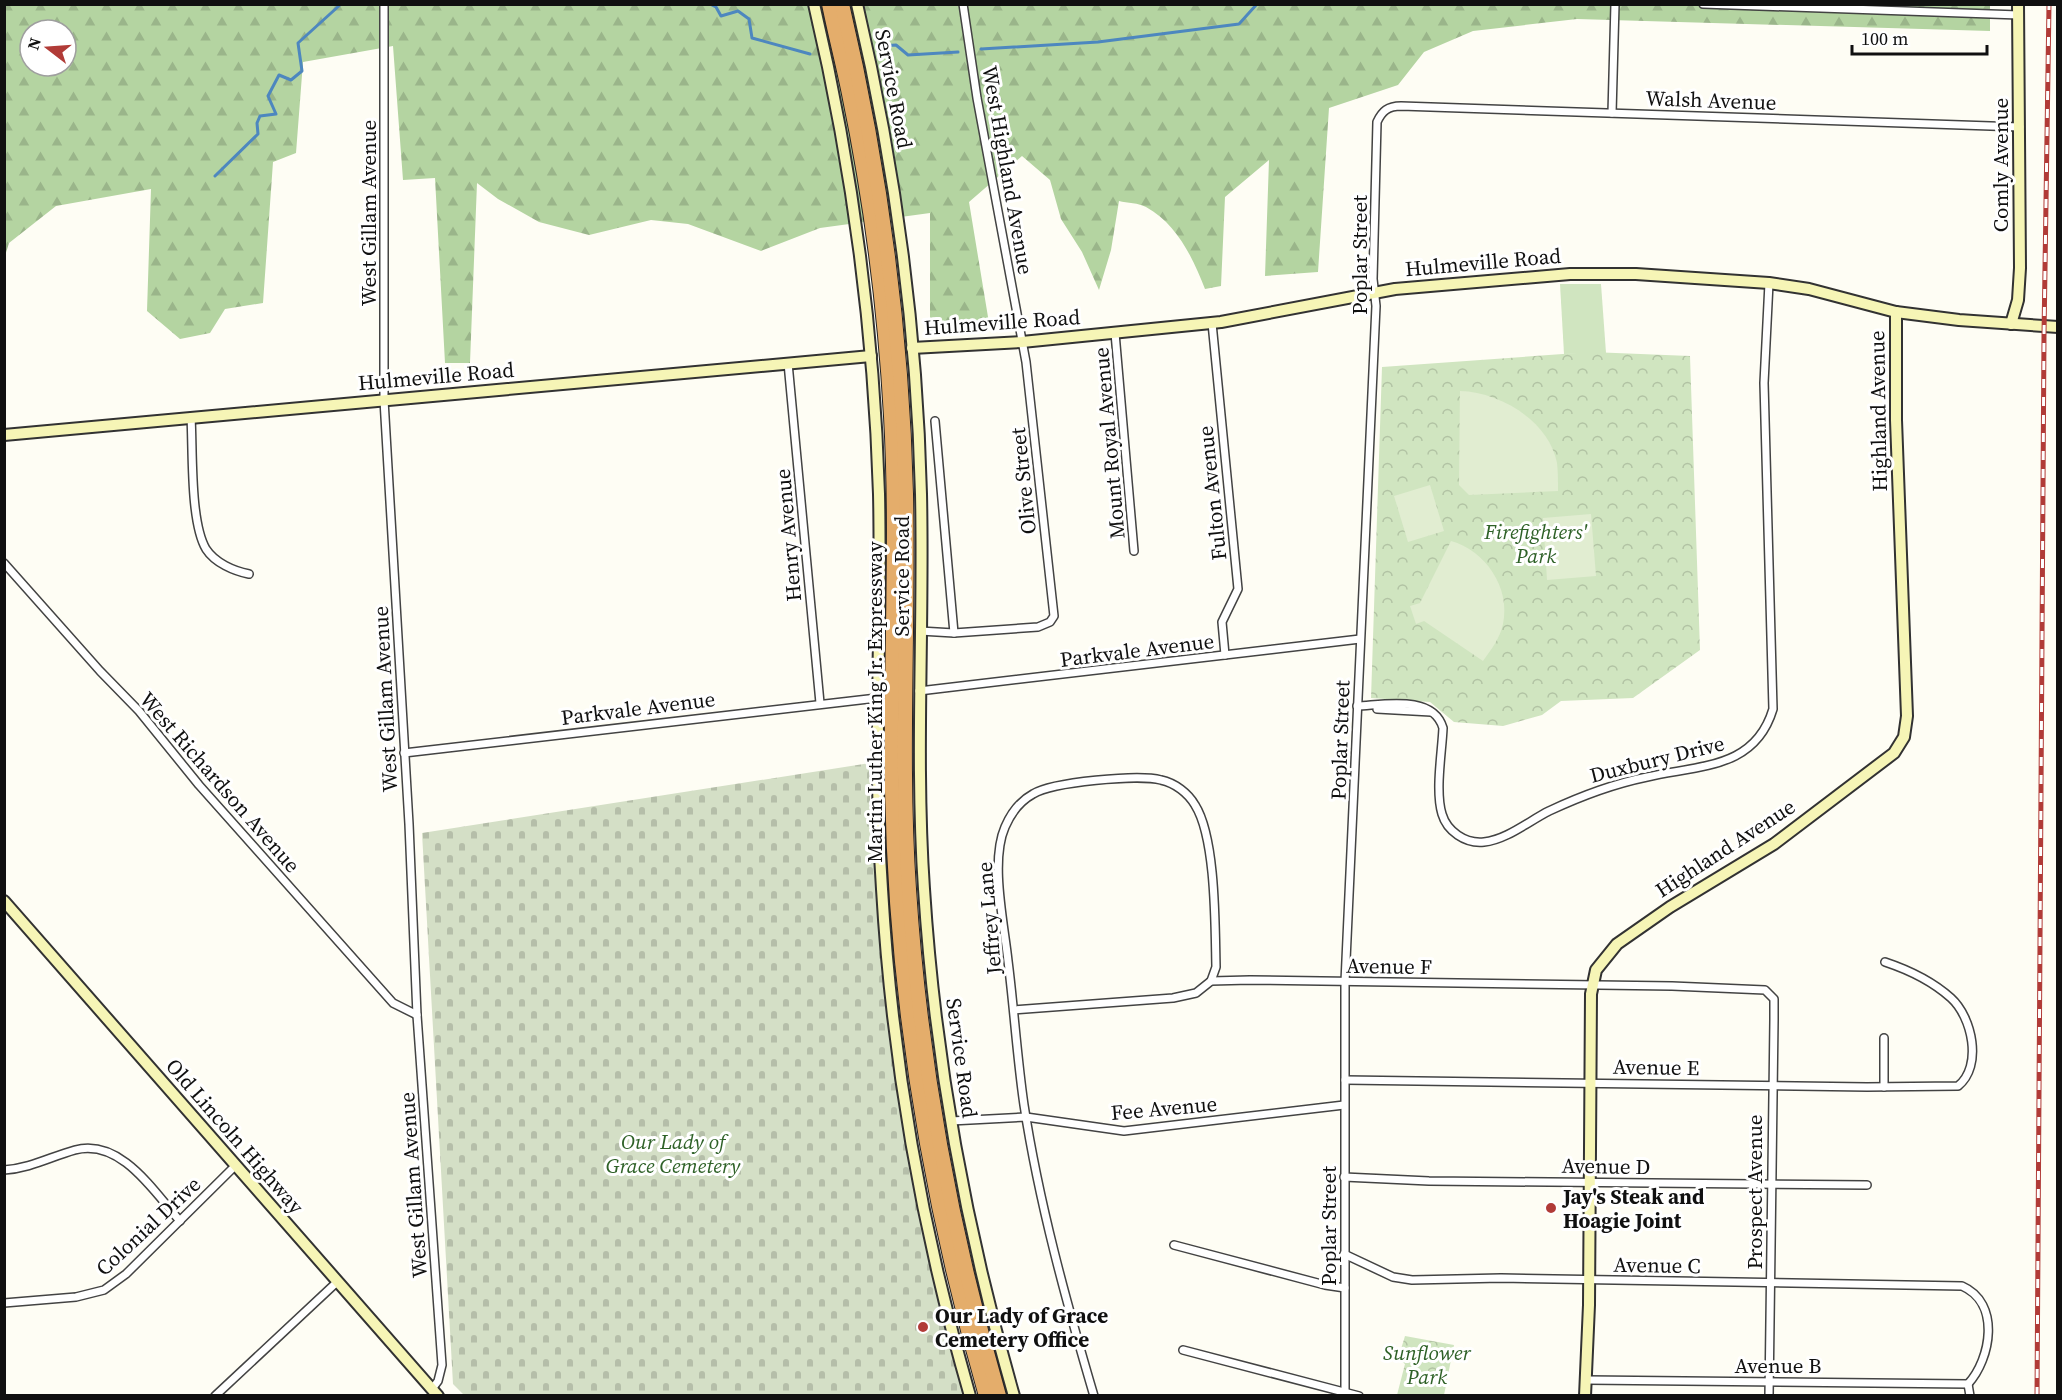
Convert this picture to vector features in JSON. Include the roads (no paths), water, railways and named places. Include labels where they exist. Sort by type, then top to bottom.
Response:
[{"type":"highway","points":[[821,4],[833,23]]},
{"type":"highway","name":"Martin Luther King Jr. Expressway","points":[[829,4],[849,91],[866,187],[888,373],[894,537],[892,791],[905,988],[918,1085],[935,1182],[955,1279],[986,1395]]},
{"type":"highway","name":"Martin Luther King Jr. Expressway","points":[[843,4],[885,234],[900,372],[906,537],[904,791],[917,986],[929,1084],[946,1180],[967,1276],[999,1395]]},
{"type":"street","name":"West Gillam Avenue","points":[[384,4],[384,400],[417,1015],[442,1365],[435,1392]]},
{"type":"street","name":"Service Road","points":[[814,4],[851,189],[871,356],[879,496],[877,698],[881,880],[896,1039],[930,1234],[970,1395]]},
{"type":"street","name":"Service Road","points":[[857,4],[892,183],[912,348],[921,495],[919,790],[924,888],[936,1024],[951,1121],[981,1273],[1014,1395]]},
{"type":"street","name":"West Highland Avenue","points":[[963,4],[981,121],[1023,342]]},
{"type":"street","points":[[1611,113],[1615,4]]},
{"type":"street","points":[[1703,4],[2018,10]]},
{"type":"street","name":"Comly Avenue","points":[[2011,324],[2018,300],[2020,268],[2018,10]]},
{"type":"street","name":"Walsh Avenue","points":[[1401,106],[2020,127]]},
{"type":"street","name":"Poplar Street","points":[[1345,1391],[1345,982],[1376,292],[1373,279],[1377,122],[1387,108],[1401,106]]},
{"type":"street","name":"Hulmeville Road","points":[[912,348],[1023,342],[1212,323],[1376,292],[1444,283],[1570,274],[1636,274],[1769,283],[1809,289],[1896,312],[2058,327]]},
{"type":"street","name":"Duxbury Drive","points":[[1357,706],[1434,712],[1443,728],[1441,812],[1453,832],[1478,842],[1495,839],[1586,794],[1636,779],[1729,759],[1748,750],[1763,734],[1773,708],[1764,383],[1769,283]]},
{"type":"street","name":"Highland Avenue","points":[[1585,1395],[1593,985],[1600,963],[1617,944],[1670,907],[1774,844],[1884,761],[1900,746],[1907,716],[1896,420],[1896,312]]},
{"type":"street","name":"Fulton Avenue","points":[[1212,323],[1238,589],[1222,622],[1225,656]]},
{"type":"street","name":"Mount Royal Avenue","points":[[1115,333],[1134,551]]},
{"type":"street","name":"Olive Street","points":[[954,633],[1038,627],[1050,622],[1054,616],[1023,342]]},
{"type":"street","name":"Hulmeville Road","points":[[4,435],[871,356]]},
{"type":"street","name":"Henry Avenue","points":[[788,363],[820,703]]},
{"type":"street","points":[[191,417],[200,536],[210,555],[234,571],[249,574]]},
{"type":"street","points":[[920,631],[954,633],[935,420]]},
{"type":"street","name":"West Richardson Avenue","points":[[4,562],[100,671],[139,711],[199,785],[393,1003],[417,1015]]},
{"type":"street","name":"Parkvale Avenue","points":[[919,691],[1360,639]]},
{"type":"street","name":"Parkvale Avenue","points":[[404,753],[877,698]]},
{"type":"street","name":"Jeffrey Lane","points":[[1094,1395],[1065,1291],[1026,1117],[1000,879],[1001,841],[1005,826],[1020,804],[1032,794],[1054,786],[1132,778],[1156,779],[1174,785],[1191,799],[1201,815],[1207,841],[1216,967],[1211,981]]},
{"type":"street","name":"Old Lincoln Highway","points":[[4,901],[435,1392]]},
{"type":"street","name":"Avenue E","points":[[1345,1080],[1958,1086],[1965,1080],[1971,1068],[1974,1049],[1966,1024],[1954,1000],[1911,971],[1885,962]]},
{"type":"street","name":"Avenue F","points":[[1014,1010],[1173,998],[1196,993],[1211,981],[1738,987],[1767,991]]},
{"type":"street","name":"Prospect Avenue","points":[[1767,991],[1774,999],[1771,1085],[1769,1395]]},
{"type":"street","points":[[1884,1038],[1884,1087]]},
{"type":"street","name":"Fee Avenue","points":[[951,1121],[1026,1117],[1124,1131],[1344,1105]]},
{"type":"street","points":[[4,1170],[25,1168],[76,1150],[87,1148],[107,1151],[135,1171],[180,1221]]},
{"type":"street","name":"Colonial Drive","points":[[4,1303],[76,1298],[104,1290],[126,1274],[235,1166]]},
{"type":"street","name":"Avenue D","points":[[1344,1177],[1867,1185]]},
{"type":"street","points":[[1174,1245],[1325,1286],[1345,1287]]},
{"type":"street","name":"Avenue C","points":[[1344,1254],[1402,1279],[1770,1283],[1881,1287],[1957,1285],[1972,1293],[1984,1313],[1989,1340],[1978,1374],[1968,1384]]},
{"type":"street","points":[[215,1395],[337,1282]]},
{"type":"street","points":[[1183,1350],[1359,1395]]},
{"type":"street","name":"Avenue B","points":[[1587,1380],[1968,1384]]},
{"type":"street","points":[[1968,1384],[1970,1395]]},
{"type":"waterway","points":[[215,176],[258,134],[257,123],[260,116],[276,114],[268,96],[279,75],[291,80],[302,71],[298,43],[341,4]]},
{"type":"waterway","points":[[710,4],[716,7],[721,16],[738,11],[749,19],[752,38],[810,54]]},
{"type":"waterway","points":[[981,49],[1098,42],[1239,24],[1257,4]]},
{"type":"waterway","points":[[880,46],[896,45],[908,55],[958,52]]},
{"type":"railway","points":[[2037,1396],[2044,335],[2049,4]]},
{"type":"place","name":"Jay's Steak and Hoagie Joint","points":[[1551,1208]]},
{"type":"place","name":"Our Lady of Grace Cemetery Office","points":[[923,1327]]},
{"type":"park label","name":"Firefighters' Park","points":[[1536,543]]},
{"type":"park label","name":"Our Lady of Grace Cemetery","points":[[673,1153]]},
{"type":"park label","name":"Sunflower Park","points":[[1427,1364]]}]
